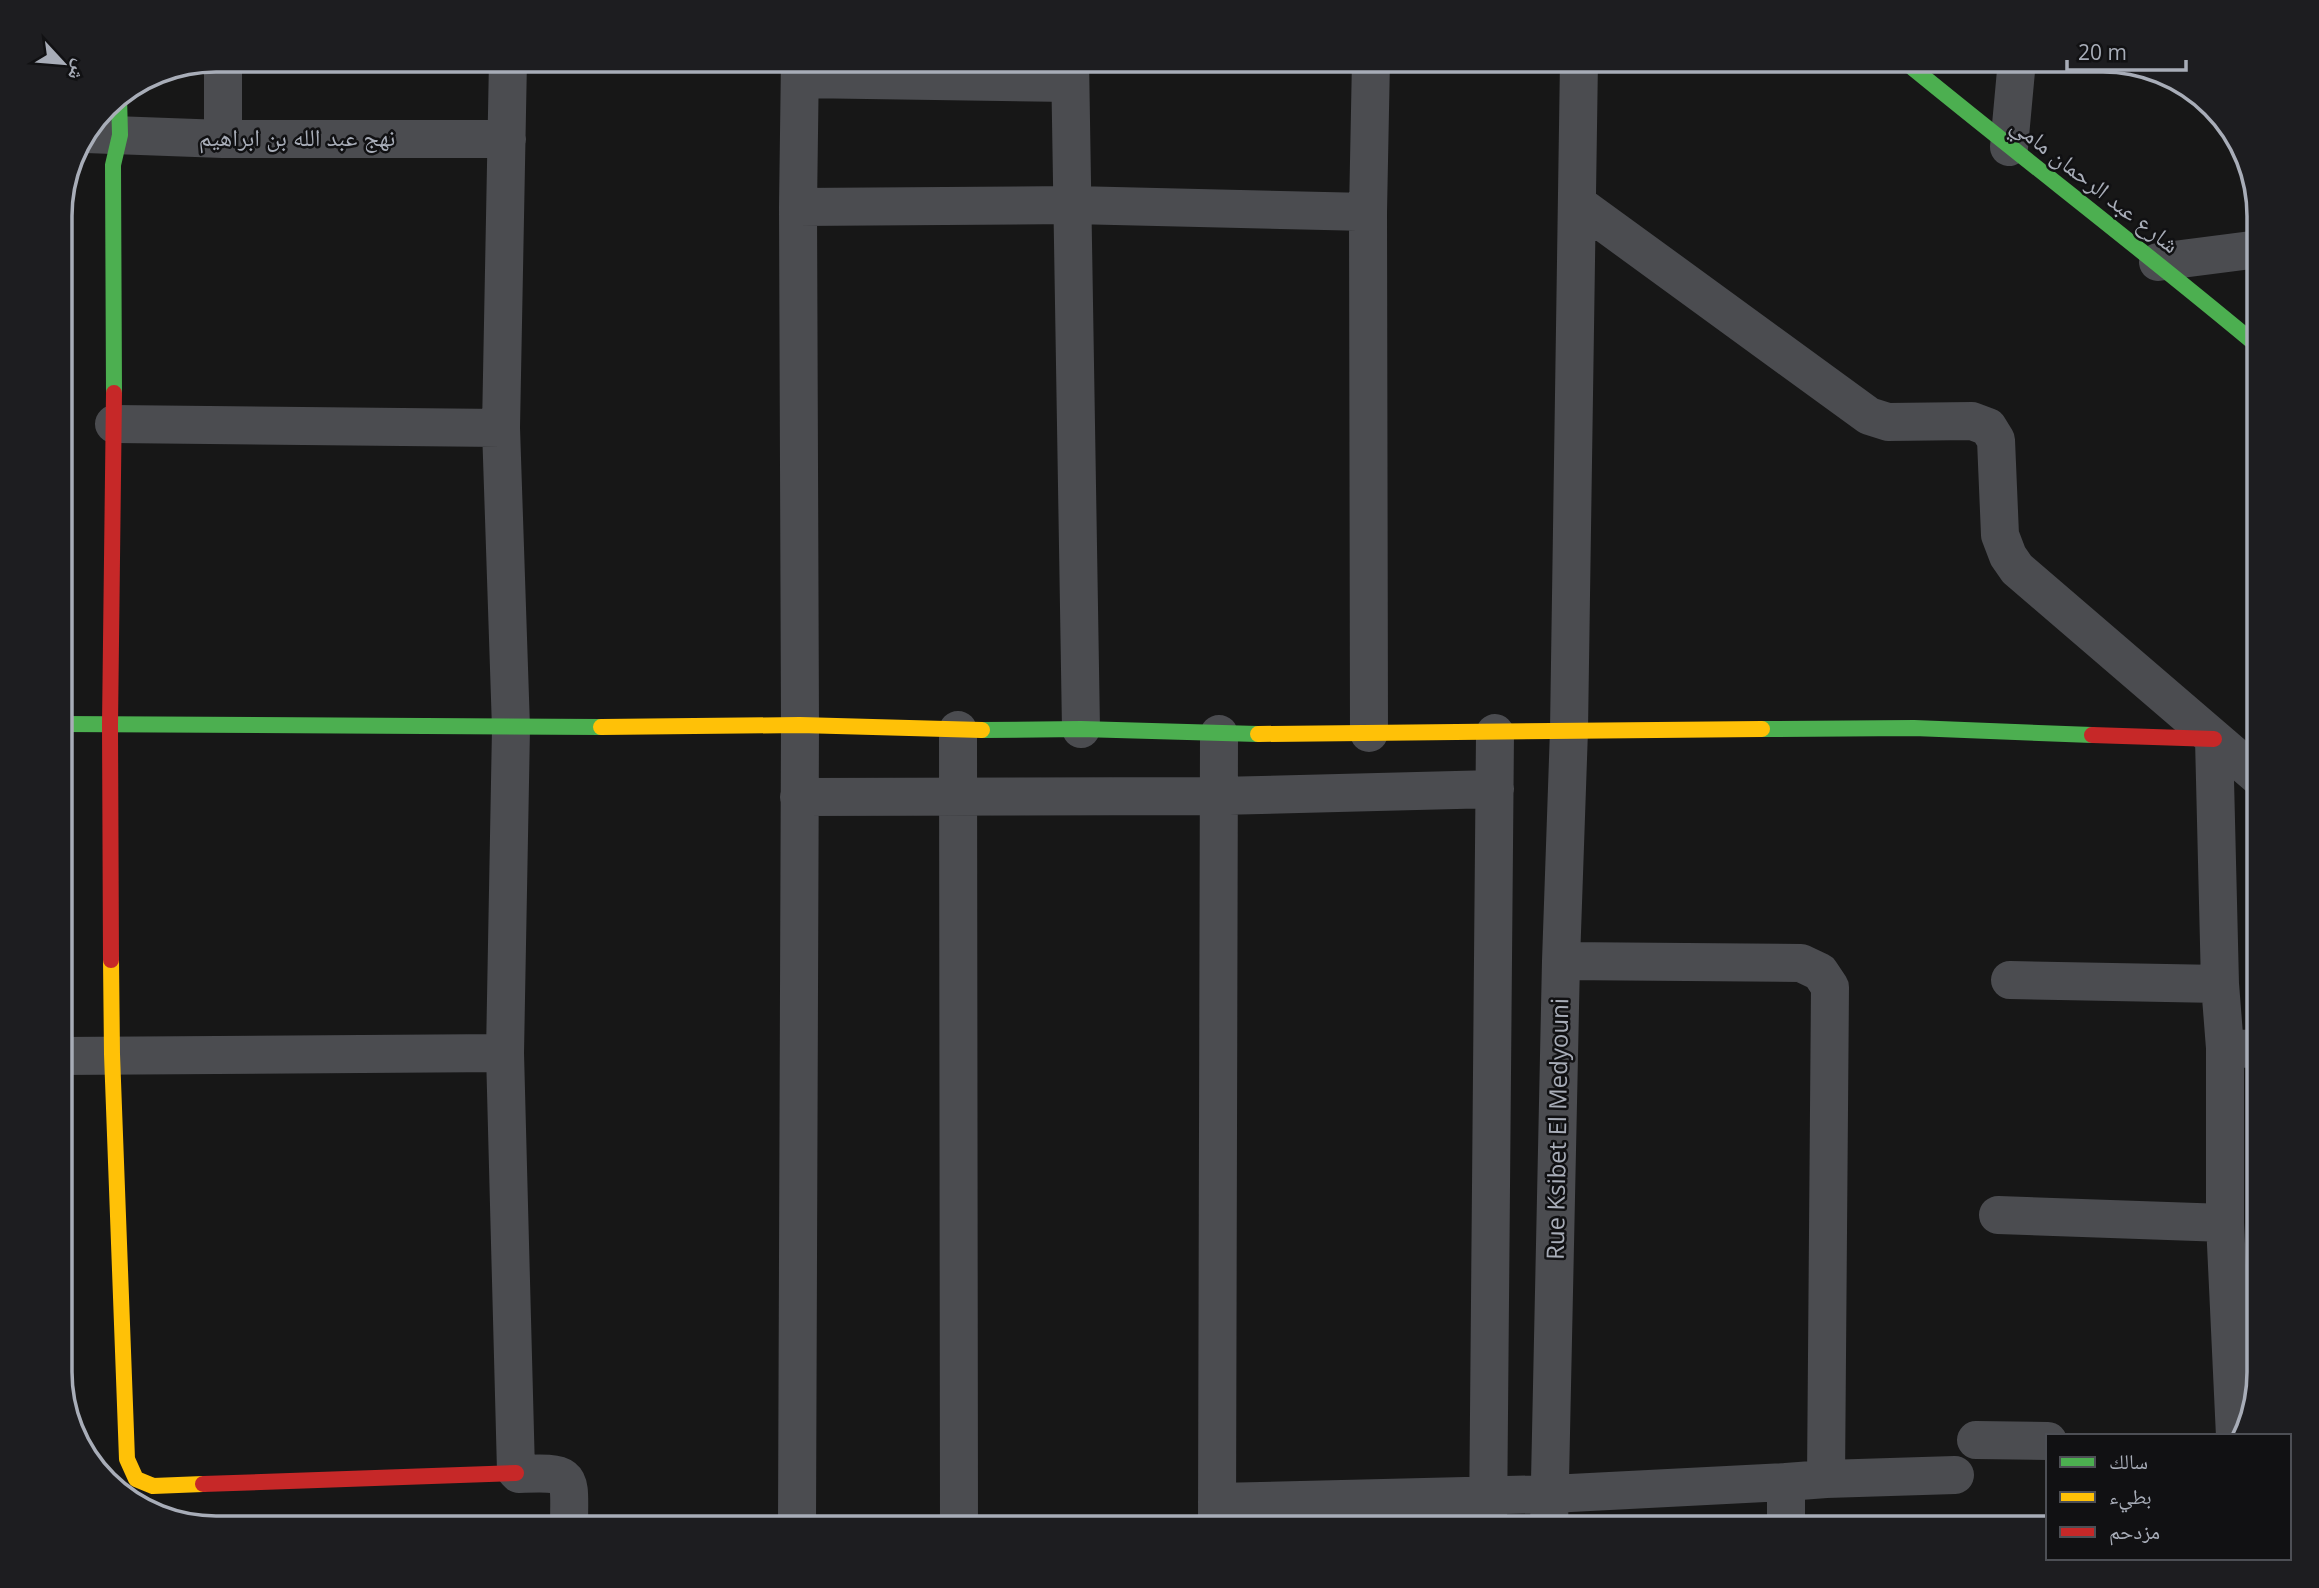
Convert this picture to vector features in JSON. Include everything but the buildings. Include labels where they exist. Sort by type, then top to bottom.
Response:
[{"type":"street","points":[[223,72],[223,139]]},
{"type":"street","points":[[508,72],[501,428],[512,728],[505,1054],[516,1473]]},
{"type":"street","points":[[797,1516],[800,72]]},
{"type":"street","points":[[1070,72],[1080,729]]},
{"type":"street","points":[[1369,733],[1368,212],[1371,72]]},
{"type":"street","name":"Rue Ksibet El Medyouni","points":[[1550,1511],[1561,961],[1569,730],[1579,72]]},
{"type":"street","name":"شارع عبد الرحمان مامي","points":[[1918,72],[2009,147],[2158,262],[2247,337]]},
{"type":"street","points":[[2009,147],[2016,72]]},
{"type":"street","points":[[103,134],[113,165],[114,424],[110,725],[112,1054],[127,1458],[136,1479],[153,1486],[554,1473],[564,1477],[569,1486],[569,1516]]},
{"type":"street","name":"نهج عبد الله بن ابراهيم","points":[[103,134],[223,139],[508,139]]},
{"type":"street","points":[[1578,204],[1869,416],[1888,422],[1972,421],[1988,426],[1996,440],[2000,535],[2008,556],[2017,569],[2247,768]]},
{"type":"street","points":[[798,207],[1073,205],[1368,212]]},
{"type":"street","points":[[2158,262],[2247,251]]},
{"type":"street","points":[[114,424],[501,428]]},
{"type":"street","points":[[72,724],[512,728],[800,725],[1219,734],[1913,728],[2214,739]]},
{"type":"street","points":[[958,730],[959,1516]]},
{"type":"street","points":[[1488,1511],[1495,733]]},
{"type":"street","points":[[1219,734],[1217,1515],[1550,1511],[1786,1482],[1955,1475]]},
{"type":"street","points":[[2214,739],[2220,984],[2242,1048],[2225,1223],[2246,1360],[2236,1426]]},
{"type":"street","points":[[799,797],[1218,796],[1495,789]]},
{"type":"street","points":[[1561,961],[1801,963],[1820,972],[1830,987],[1826,1479]]},
{"type":"street","points":[[2010,980],[2220,984]]},
{"type":"street","points":[[72,1056],[505,1054]]},
{"type":"street","points":[[1998,1215],[2225,1223]]},
{"type":"street","points":[[1976,1440],[2046,1441]]},
{"type":"street","points":[[1786,1482],[1787,1516]]},
{"type":"traffic: fast","points":[[1918,72],[2247,337]]},
{"type":"traffic: fast","points":[[114,393],[113,165],[120,135],[119,109]]},
{"type":"traffic: fast","points":[[72,724],[601,727]]},
{"type":"traffic: fast","points":[[1762,729],[1914,728],[2092,735]]},
{"type":"traffic: fast","points":[[982,730],[1081,729],[1258,734]]},
{"type":"traffic: slow","points":[[601,727],[800,725],[982,730]]},
{"type":"traffic: slow","points":[[1258,734],[1762,729]]},
{"type":"traffic: slow","points":[[111,960],[127,1459],[136,1479],[153,1486],[203,1484]]},
{"type":"traffic: jam","points":[[111,960],[110,725],[114,393]]},
{"type":"traffic: jam","points":[[2092,735],[2214,739]]},
{"type":"traffic: jam","points":[[203,1484],[516,1473]]}]
